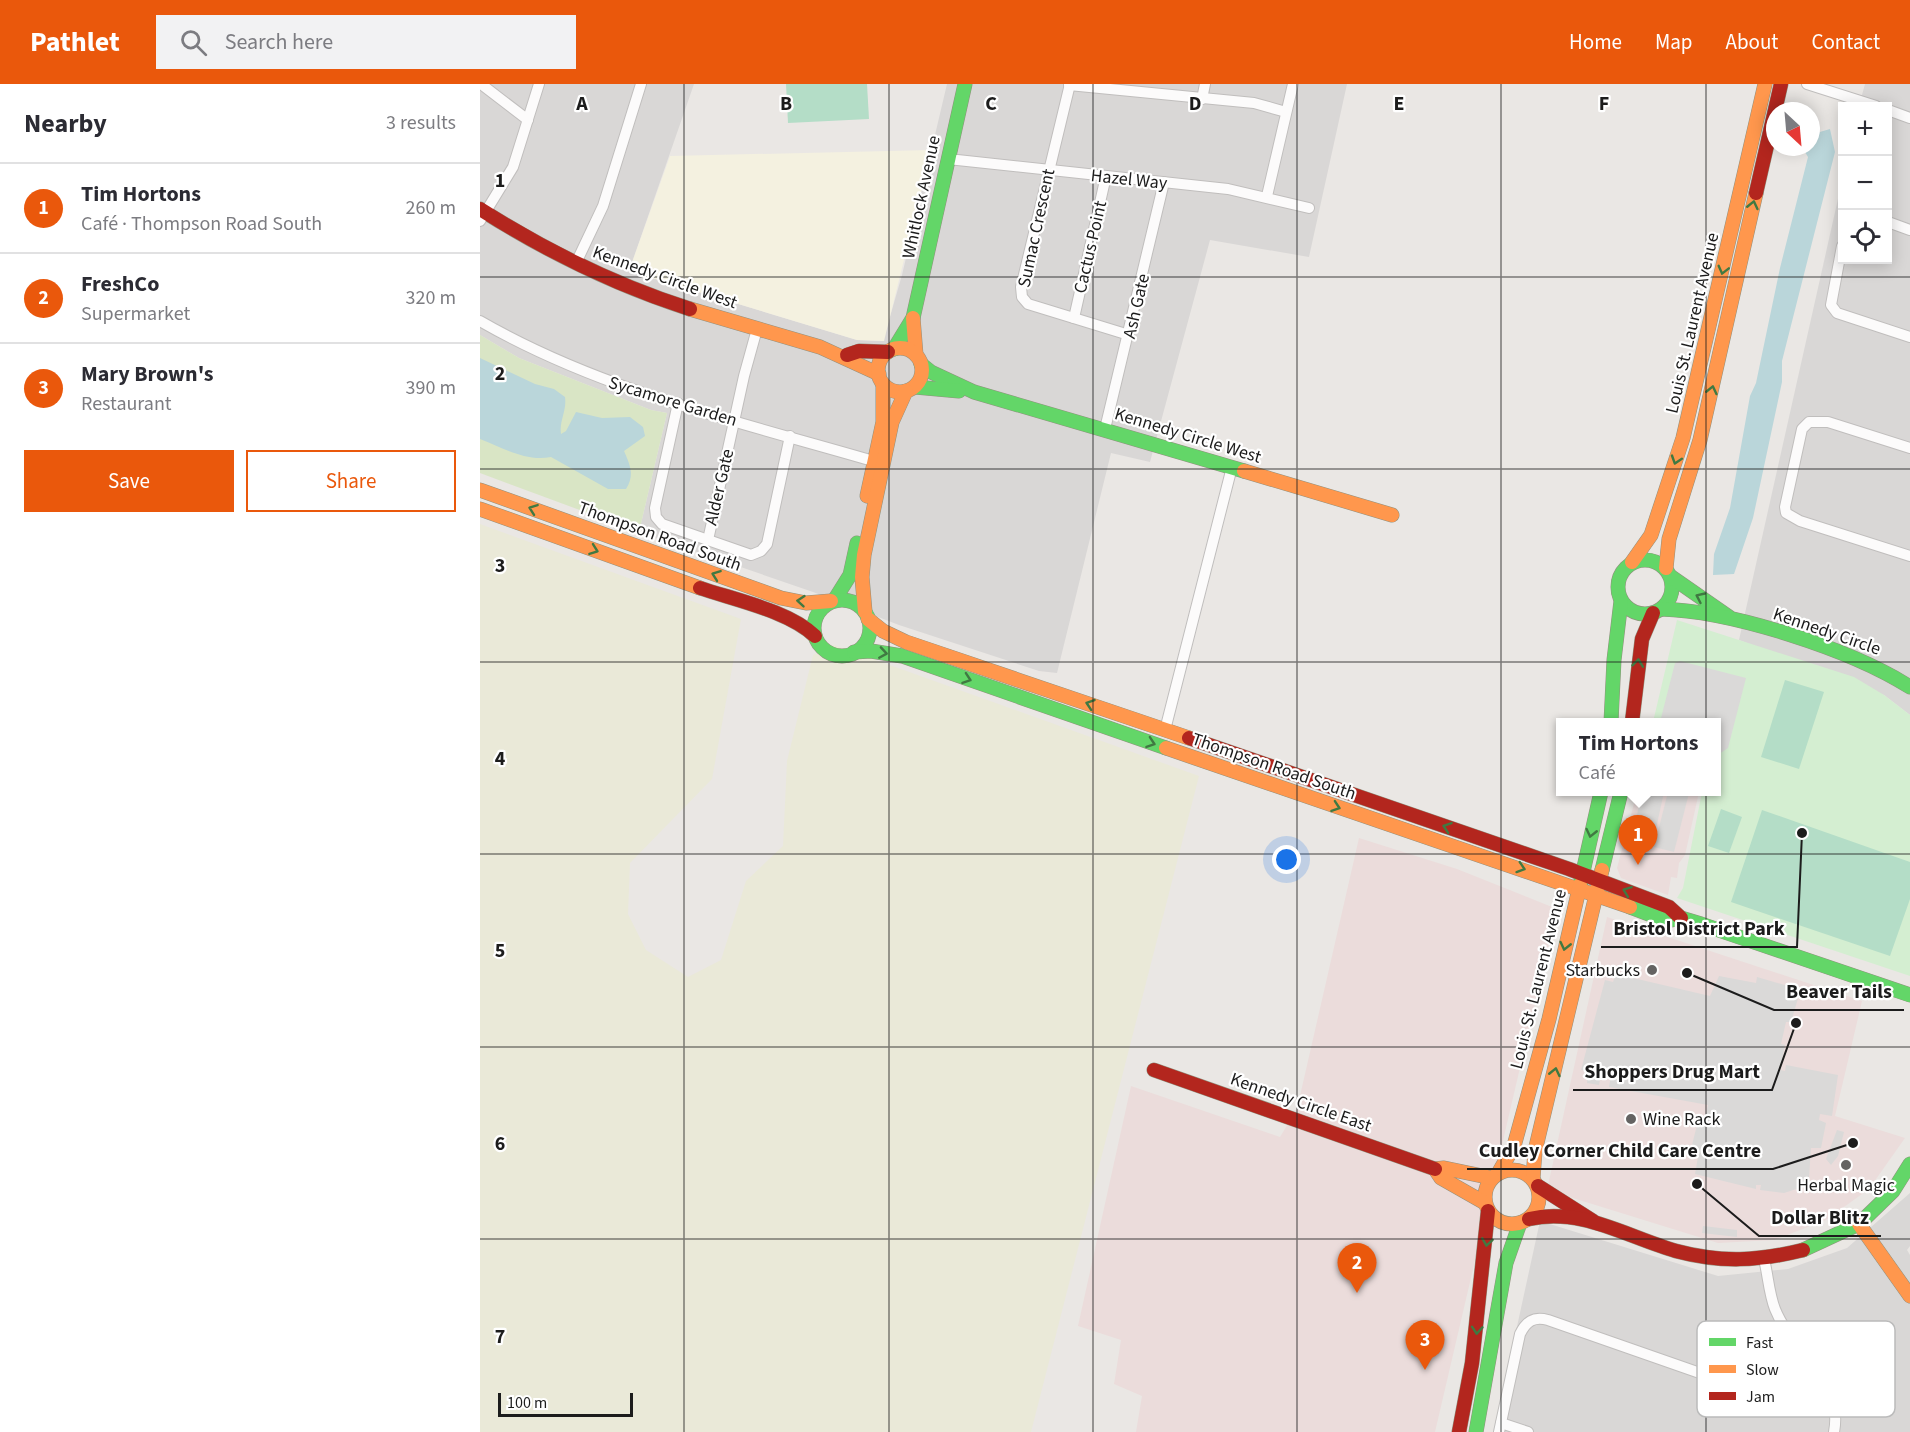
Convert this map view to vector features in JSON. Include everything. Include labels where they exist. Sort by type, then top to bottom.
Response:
[{"type":"main road","name":"Whitlock Avenue","points":[[919,359],[913,318],[965,84]]},
{"type":"main road","name":"Louis St. Laurent Avenue","points":[[1632,562],[1651,535],[1683,438],[1765,84]]},
{"type":"main road","name":"Louis St. Laurent Avenue","points":[[1668,572],[1669,539],[1700,440],[1781,84]]},
{"type":"main road","name":"Kennedy Circle West","points":[[482,214],[576,263],[651,295],[847,355],[881,379]]},
{"type":"main road","name":"Whitlock Avenue","points":[[891,351],[913,318]]},
{"type":"main road","points":[[919,359],[906,349],[891,351],[880,362],[883,422],[880,463],[862,577],[867,616],[867,639],[854,652],[836,655],[826,652],[815,636],[815,622],[850,575],[880,463],[892,422],[910,389],[921,376],[919,359]]},
{"type":"main road","name":"Kennedy Circle West","points":[[847,355],[859,351],[891,351]]},
{"type":"main road","name":"Kennedy Circle West","points":[[919,359],[937,375],[974,392],[1392,515]]},
{"type":"main road","points":[[881,379],[894,391],[910,389]]},
{"type":"main road","name":"Kennedy Circle West","points":[[910,389],[974,392]]},
{"type":"main road","name":"Thompson Road South","points":[[480,490],[781,598],[806,603],[833,600]]},
{"type":"main road","name":"Thompson Road South","points":[[480,509],[748,606],[791,617],[807,627],[815,636]]},
{"type":"main road","points":[[1611,718],[1614,660],[1621,602],[1617,584],[1625,568],[1632,562],[1650,560],[1668,572],[1671,594],[1657,611],[1642,639],[1633,718]]},
{"type":"main road","name":"Kennedy Circle","points":[[1668,572],[1680,586],[1717,604],[1729,617]]},
{"type":"main road","points":[[833,600],[852,601],[867,616]]},
{"type":"main road","points":[[1621,602],[1635,613],[1657,611]]},
{"type":"main road","name":"Kennedy Circle","points":[[1657,611],[1689,610],[1729,617],[1859,659],[1885,671],[1910,687]]},
{"type":"main road","name":"Thompson Road South","points":[[867,616],[890,638],[1582,874],[1669,907],[1681,918],[1910,995]]},
{"type":"main road","name":"Thompson Road South","points":[[854,652],[871,651],[902,656],[1667,921],[1681,918]]},
{"type":"main road","name":"Louis St. Laurent Avenue","points":[[1496,1175],[1514,1146],[1549,1019],[1600,796]]},
{"type":"main road","name":"Louis St. Laurent Avenue","points":[[1535,1182],[1535,1151],[1620,796]]},
{"type":"main road","name":"Kennedy Circle East","points":[[1154,1070],[1435,1169],[1444,1168],[1496,1175]]},
{"type":"main road","points":[[1487,1207],[1502,1223],[1524,1221],[1547,1215],[1593,1221],[1676,1251],[1725,1260],[1764,1259],[1803,1250],[1859,1224],[1893,1191],[1910,1164]]},
{"type":"main road","name":"Kennedy Circle East","points":[[1435,1169],[1441,1178],[1487,1207]]},
{"type":"main road","points":[[1459,1432],[1474,1357],[1479,1295],[1488,1236],[1487,1185],[1496,1175],[1517,1170],[1546,1193],[1580,1210],[1593,1221]]},
{"type":"main road","points":[[1476,1432],[1508,1253],[1524,1221],[1539,1204],[1535,1182]]},
{"type":"main road","points":[[1859,1224],[1910,1296]]},
{"type":"street","points":[[481,84],[528,120]]},
{"type":"street","points":[[482,214],[513,166],[539,84]]},
{"type":"street","points":[[576,263],[603,206],[641,84]]},
{"type":"street","points":[[1202,99],[1205,84]]},
{"type":"street","points":[[1267,196],[1293,84]]},
{"type":"street","points":[[1806,84],[1863,102]]},
{"type":"street","points":[[1069,85],[1254,103],[1286,112]]},
{"type":"street","name":"Sumac Crescent","points":[[1069,85],[1021,287],[1022,297],[1028,304],[1129,334]]},
{"type":"street","points":[[1892,112],[1910,118]]},
{"type":"street","name":"Hazel Way","points":[[948,159],[1164,182],[1267,196],[1309,208]]},
{"type":"street","name":"Cactus Point","points":[[1074,318],[1106,176]]},
{"type":"street","name":"Ash Gate","points":[[1105,429],[1164,182]]},
{"type":"street","points":[[1892,224],[1910,230]]},
{"type":"street","points":[[1839,264],[1831,305],[1837,314],[1910,337]]},
{"type":"street","name":"Sycamore Garden","points":[[480,321],[516,342],[597,378],[880,463]]},
{"type":"street","name":"Alder Gate","points":[[708,540],[734,420],[758,329]]},
{"type":"street","points":[[678,404],[655,508],[656,517],[662,524],[751,555],[761,551],[767,544],[790,436]]},
{"type":"street","points":[[1910,448],[1828,422],[1809,422],[1803,429],[1785,507],[1786,513],[1800,521],[1910,556]]},
{"type":"street","points":[[1165,730],[1232,467]]},
{"type":"street","points":[[1764,1259],[1775,1308],[1784,1321]]},
{"type":"street","points":[[1528,1432],[1500,1428],[1520,1334],[1533,1319],[1548,1320],[1697,1372]]},
{"type":"street","points":[[1834,1432],[1835,1417]]},
{"type":"shaded area","points":[[480,84],[694,84],[629,271],[857,340],[883,341],[902,275],[947,84],[1347,84],[1309,257],[1210,240],[1150,462],[1111,453],[1057,673],[1039,671],[899,625],[813,592],[639,532],[667,413],[651,410],[519,358],[480,335]]},
{"type":"shaded area","points":[[1865,84],[1910,84],[1910,715],[1884,695],[1739,640],[1838,199],[1838,264],[1892,264],[1892,102],[1860,102]]},
{"type":"shaded area","points":[[931,150],[884,341],[857,340],[629,271],[670,156]]},
{"type":"shaded area","points":[[1680,661],[1746,678],[1728,748],[1721,753],[1721,718],[1661,718],[1675,663]]},
{"type":"shaded area","points":[[1636,796],[1698,796],[1685,855],[1679,863],[1677,878],[1671,877],[1668,895],[1621,878],[1617,868]]},
{"type":"shaded area","points":[[1641,796],[1663,796],[1652,847],[1631,842]]},
{"type":"shaded area","points":[[1667,796],[1688,796],[1674,852],[1654,847]]},
{"type":"shaded area","points":[[1359,838],[1457,869],[1557,909],[1435,1432],[1136,1432],[1142,1396],[1114,1384],[1121,1340],[1078,1326],[1131,1086],[1280,1137],[1297,1109]]},
{"type":"shaded area","points":[[1607,917],[1862,1001],[1835,1116],[1905,1138],[1869,1189],[1826,1220],[1774,1240],[1718,1243],[1547,1190]]},
{"type":"shaded area","points":[[1616,974],[1710,996],[1719,976],[1756,983],[1757,977],[1795,988],[1793,993],[1799,995],[1791,1022],[1786,1022],[1781,1044],[1785,1045],[1780,1070],[1785,1071],[1786,1065],[1838,1075],[1832,1116],[1820,1114],[1819,1120],[1826,1123],[1821,1148],[1811,1148],[1809,1178],[1812,1184],[1784,1193],[1760,1190],[1761,1185],[1756,1185],[1756,1189],[1695,1174],[1699,1151],[1691,1149],[1697,1125],[1703,1127],[1708,1105],[1609,1087],[1611,1075],[1601,1074],[1599,1085],[1587,1083],[1588,1071],[1581,1070],[1605,980],[1613,982]]},
{"type":"shaded area","points":[[1837,1130],[1844,1132],[1838,1156],[1831,1165],[1826,1159]]},
{"type":"shaded area","points":[[1910,1193],[1910,1246],[1907,1250],[1910,1255],[1910,1432],[1494,1432],[1540,1221],[1718,1276],[1788,1269],[1847,1248]]},
{"type":"shaded area","points":[[1703,1226],[1737,1230],[1737,1237],[1702,1233]]},
{"type":"green space","points":[[786,84],[867,84],[869,119],[788,123]]},
{"type":"green space","points":[[480,335],[519,358],[651,410],[667,413],[639,532],[480,473]]},
{"type":"green space","points":[[480,524],[741,619],[712,779],[630,863],[628,914],[646,950],[688,977],[721,960],[746,881],[783,846],[787,761],[813,655],[834,645],[1199,776],[1031,1432],[480,1432]]},
{"type":"green space","points":[[1677,620],[1854,677],[1884,695],[1910,715],[1910,976],[1677,898],[1683,888],[1701,796],[1721,796],[1721,718],[1654,718]]},
{"type":"green space","points":[[1785,680],[1824,692],[1799,769],[1761,757]]},
{"type":"green space","points":[[1721,809],[1742,817],[1729,853],[1708,846]]},
{"type":"green space","points":[[1762,810],[1910,862],[1910,899],[1890,956],[1731,902]]},
{"type":"water","points":[[1830,129],[1835,152],[1782,361],[1782,382],[1753,518],[1734,574],[1713,575],[1714,554],[1730,508],[1750,396],[1756,383],[1780,268],[1807,156],[1820,156],[1820,132]]},
{"type":"water","points":[[480,358],[535,384],[554,389],[565,397],[561,434],[566,431],[576,412],[602,418],[630,417],[643,427],[645,436],[624,451],[630,465],[631,475],[626,489],[608,489],[551,457],[524,456],[480,439]]},
{"type":"traffic: fast","points":[[894,349],[913,318],[965,84]]},
{"type":"traffic: fast","points":[[921,364],[931,372],[974,392],[1244,471]]},
{"type":"traffic: fast","points":[[915,387],[959,391]]},
{"type":"traffic: fast","points":[[835,599],[850,575],[857,543]]},
{"type":"traffic: fast","points":[[1640,560],[1650,560],[1660,564],[1668,572],[1672,587],[1668,602],[1660,610],[1650,614],[1640,614],[1630,610],[1622,602],[1618,592],[1618,582],[1622,572],[1630,564],[1640,560]]},
{"type":"traffic: fast","points":[[1670,576],[1729,617]]},
{"type":"traffic: fast","points":[[842,600],[853,602],[862,608],[868,617],[870,628],[868,639],[862,648],[853,654],[842,656],[831,654],[822,648],[816,639],[814,628],[816,617],[822,608],[831,602],[842,600]]},
{"type":"traffic: fast","points":[[1611,718],[1614,660],[1621,601]]},
{"type":"traffic: fast","points":[[1661,609],[1690,611],[1721,617],[1790,634],[1856,659],[1910,687]]},
{"type":"traffic: fast","points":[[854,652],[871,651],[902,656],[1166,748]]},
{"type":"traffic: fast","points":[[1580,885],[1600,796]]},
{"type":"traffic: fast","points":[[1602,870],[1620,796]]},
{"type":"traffic: fast","points":[[1630,907],[1667,921],[1681,918],[1701,924],[1910,995]]},
{"type":"traffic: fast","points":[[1803,1250],[1859,1224],[1893,1191],[1910,1164]]},
{"type":"traffic: fast","points":[[1476,1432],[1506,1263],[1520,1223]]},
{"type":"traffic: slow","points":[[1632,562],[1651,535],[1683,438],[1765,84]]},
{"type":"traffic: slow","points":[[1666,568],[1669,539],[1700,440],[1756,193]]},
{"type":"traffic: slow","points":[[690,309],[820,347],[879,374]]},
{"type":"traffic: slow","points":[[913,318],[916,355]]},
{"type":"traffic: slow","points":[[900,348],[915,355],[922,370],[915,385],[900,392],[885,385],[878,370],[885,355],[900,348]]},
{"type":"traffic: slow","points":[[867,496],[883,422],[883,384]]},
{"type":"traffic: slow","points":[[865,612],[862,577],[864,555],[892,422],[906,391]]},
{"type":"traffic: slow","points":[[1244,471],[1392,515]]},
{"type":"traffic: slow","points":[[480,490],[781,598],[806,603],[831,601]]},
{"type":"traffic: slow","points":[[480,509],[700,588]]},
{"type":"traffic: slow","points":[[868,619],[883,631],[906,642],[1189,738]]},
{"type":"traffic: slow","points":[[1166,748],[1630,907]]},
{"type":"traffic: slow","points":[[1533,1178],[1535,1151],[1602,870]]},
{"type":"traffic: slow","points":[[1499,1172],[1514,1146],[1549,1019],[1580,885]]},
{"type":"traffic: slow","points":[[1485,1203],[1441,1178],[1435,1169],[1444,1168],[1492,1178]]},
{"type":"traffic: slow","points":[[1507,1170],[1517,1170],[1527,1174],[1535,1182],[1539,1197],[1535,1212],[1527,1220],[1517,1224],[1507,1224],[1497,1220],[1489,1212],[1485,1202],[1485,1192],[1489,1182],[1497,1174],[1507,1170]]},
{"type":"traffic: slow","points":[[1859,1224],[1910,1296]]},
{"type":"traffic: jam","points":[[1756,193],[1781,84]]},
{"type":"traffic: jam","points":[[480,209],[582,266],[662,300],[690,309]]},
{"type":"traffic: jam","points":[[847,355],[859,351],[888,352]]},
{"type":"traffic: jam","points":[[700,588],[776,613],[804,627],[815,636]]},
{"type":"traffic: jam","points":[[1632,718],[1642,639],[1653,613]]},
{"type":"traffic: jam","points":[[1189,738],[1569,869],[1669,907],[1681,918]]},
{"type":"traffic: jam","points":[[1154,1070],[1435,1169]]},
{"type":"traffic: jam","points":[[1538,1186],[1593,1221]]},
{"type":"traffic: jam","points":[[1459,1432],[1472,1363],[1488,1211]]},
{"type":"traffic: jam","points":[[1529,1219],[1548,1216],[1585,1220],[1676,1251],[1724,1259],[1755,1258],[1803,1250]]},
{"type":"place","name":"Bristol District Park","points":[[1802,833]]},
{"type":"place","name":"Tim Hortons","points":[[1638,865]]},
{"type":"place","name":"Starbucks","points":[[1652,970]]},
{"type":"place","name":"Beaver Tails","points":[[1687,973]]},
{"type":"place","name":"Shoppers Drug Mart","points":[[1796,1023]]},
{"type":"place","name":"Wine Rack","points":[[1631,1119]]},
{"type":"place","name":"Cudley Corner Child Care Centre","points":[[1853,1143]]},
{"type":"place","name":"Herbal Magic","points":[[1846,1165]]},
{"type":"place","name":"Dollar Blitz","points":[[1697,1184]]},
{"type":"place","name":"FreshCo","points":[[1357,1293]]},
{"type":"place","name":"Mary Brown's","points":[[1425,1370]]}]
